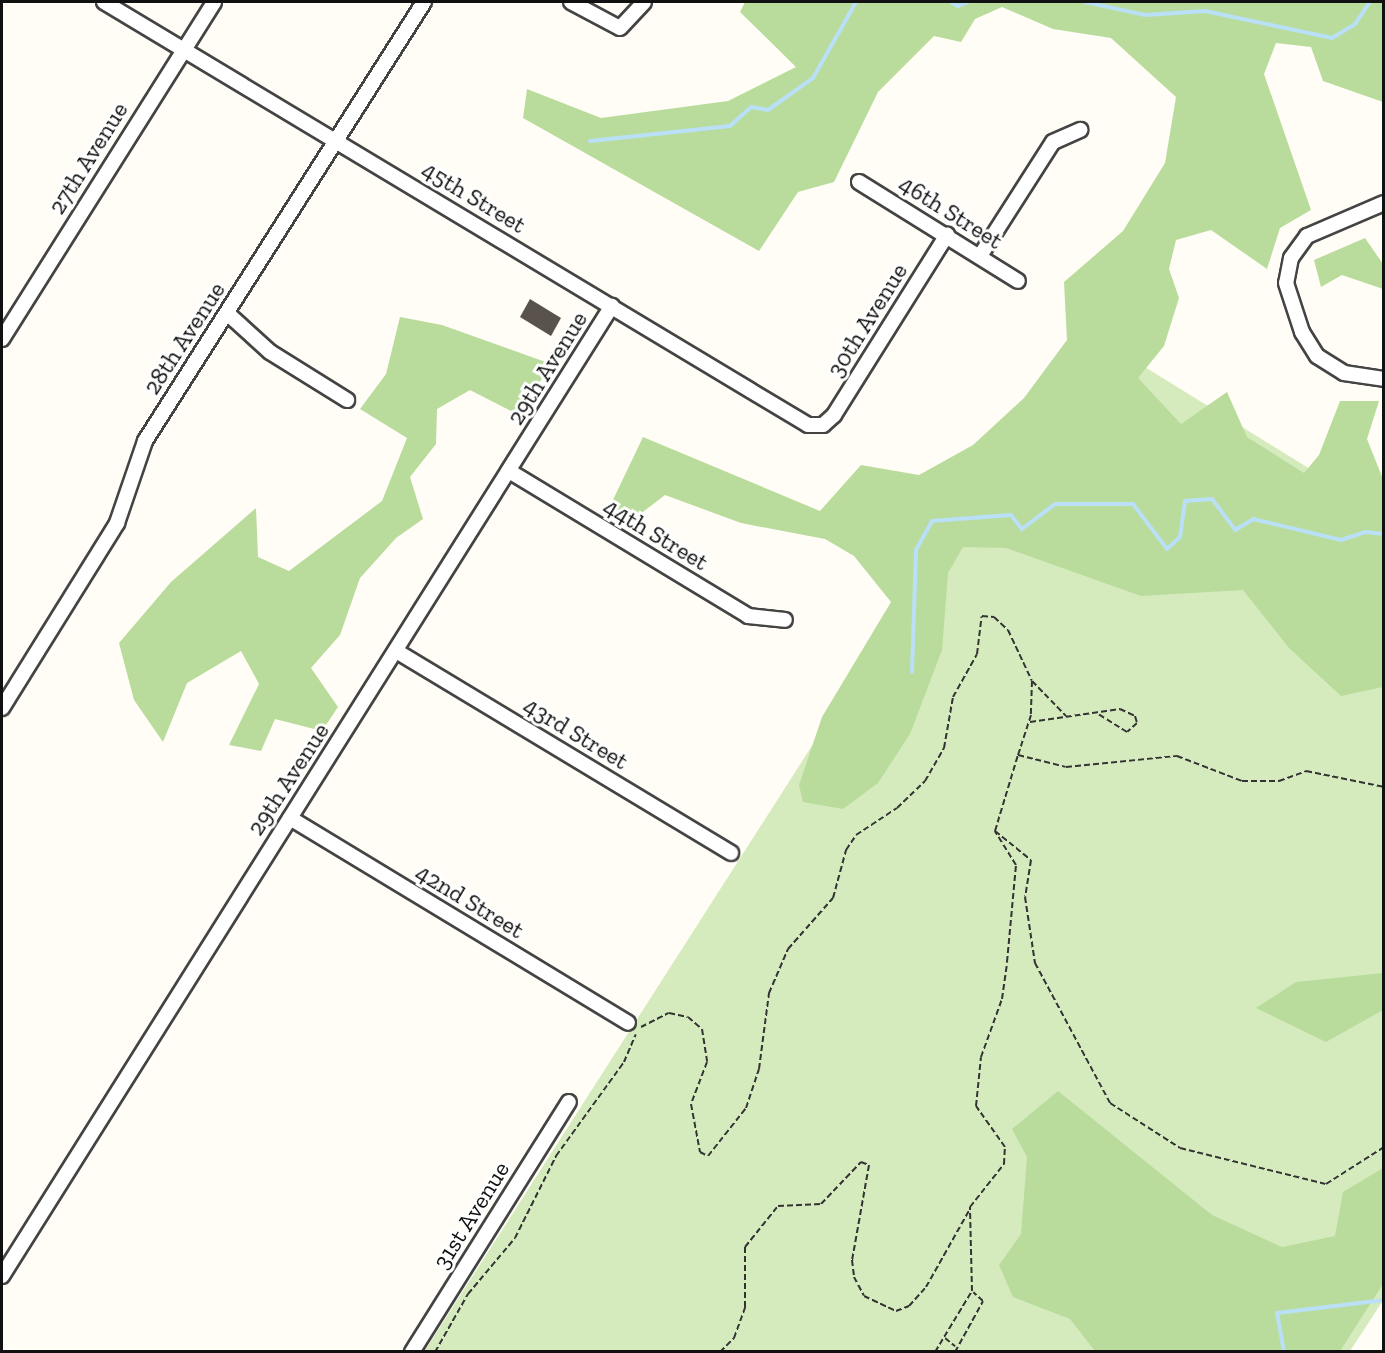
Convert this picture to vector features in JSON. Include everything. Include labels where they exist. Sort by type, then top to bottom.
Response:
[{"type":"street","name":"45th Street","points":[[104,2],[184,48],[797,419],[822,425]]},
{"type":"street","name":"27th Avenue","points":[[2,339],[214,2]]},
{"type":"street","name":"28th Avenue","points":[[2,708],[106,542],[146,441],[424,2]]},
{"type":"street","points":[[571,2],[620,28],[644,2]]},
{"type":"street","points":[[980,256],[1053,142],[1080,130]]},
{"type":"street","name":"46th Street","points":[[859,182],[1018,280]]},
{"type":"street","points":[[1383,203],[1307,236],[1291,258],[1286,283],[1302,332],[1317,356],[1344,373],[1383,379]]},
{"type":"street","name":"30th Avenue","points":[[822,425],[834,415],[947,235]]},
{"type":"street","name":"29th Avenue","points":[[2,1276],[290,818],[398,652],[612,306]]},
{"type":"street","points":[[227,313],[270,352],[347,400]]},
{"type":"street","name":"44th Street","points":[[509,471],[748,616],[785,620]]},
{"type":"street","name":"43rd Street","points":[[398,652],[731,853]]},
{"type":"street","name":"42nd Street","points":[[290,818],[628,1023]]},
{"type":"street","name":"31st Avenue","points":[[412,1352],[569,1102]]},
{"type":"path","points":[[435,1352],[468,1294],[515,1238],[556,1156],[647,1019],[669,1013],[688,1017],[707,1041],[707,1062],[691,1104],[700,1152],[708,1156],[746,1108],[759,1069],[769,993],[788,949],[833,898],[846,850],[856,835],[897,808],[930,773],[952,724],[953,697],[977,654],[982,616],[994,617],[1008,630],[1032,681],[1066,716]]},
{"type":"path","points":[[720,1352],[734,1338],[745,1307],[745,1247],[778,1206],[821,1204],[861,1162],[869,1165],[852,1260],[854,1277],[864,1296],[896,1311],[909,1306],[926,1287],[970,1208],[1004,1164],[1005,1147],[976,1106],[981,1057],[1002,999],[1016,865],[995,831],[1029,722],[1032,681]]},
{"type":"path","points":[[1029,722],[1120,709],[1135,716],[1137,723],[1127,732],[1097,713]]},
{"type":"path","points":[[1018,755],[1066,767],[1177,756],[1242,781],[1279,781],[1306,771],[1383,787]]},
{"type":"path","points":[[995,831],[1031,860],[1025,897],[1035,963],[1110,1102],[1180,1148],[1326,1184],[1383,1147]]},
{"type":"path","points":[[935,1352],[972,1291],[970,1208]]},
{"type":"path","points":[[955,1352],[956,1346],[983,1301],[972,1291]]},
{"type":"path","points":[[945,1338],[956,1346]]},
{"type":"green space","points":[[745,2],[1383,2],[1383,102],[1323,81],[1311,47],[1276,43],[1264,74],[1311,210],[1280,228],[1267,269],[1211,230],[1176,240],[1169,269],[1179,298],[1164,346],[1138,378],[1181,424],[1227,392],[1247,437],[1304,473],[1319,455],[1340,401],[1379,401],[1367,439],[1383,479],[1383,687],[1341,696],[1289,648],[1243,590],[1141,596],[1006,548],[963,547],[948,573],[942,650],[910,734],[878,783],[843,809],[803,802],[799,785],[822,717],[891,602],[854,556],[825,539],[741,523],[665,495],[631,521],[611,504],[643,437],[820,511],[861,465],[919,475],[973,445],[1024,398],[1067,340],[1064,282],[1123,231],[1165,163],[1176,97],[1111,38],[1053,29],[1002,7],[975,19],[961,42],[934,36],[878,92],[834,182],[798,192],[759,251],[523,118],[527,89],[601,118],[728,101],[796,67],[740,12]]},
{"type":"green space","points":[[1365,238],[1383,264],[1383,289],[1342,275],[1321,287],[1314,260]]},
{"type":"green space","points":[[400,317],[442,325],[551,364],[519,415],[470,390],[437,409],[436,444],[410,477],[423,519],[396,538],[360,578],[340,635],[311,668],[338,707],[322,731],[275,719],[261,751],[229,745],[259,684],[241,651],[187,683],[163,742],[134,700],[119,643],[171,582],[256,508],[258,557],[289,571],[382,501],[407,438],[360,409],[386,374]]},
{"type":"green space","points":[[1080,327],[1383,514],[1384,1299],[1350,1351],[424,1352]]},
{"type":"green space","points":[[1383,973],[1383,1010],[1326,1042],[1256,1008],[1296,982]]},
{"type":"green space","points":[[1058,1091],[1212,1215],[1282,1247],[1335,1236],[1343,1192],[1383,1168],[1383,1284],[1340,1351],[1095,1351],[1070,1319],[1013,1297],[999,1265],[1021,1234],[1027,1157],[1012,1129]]},
{"type":"building","points":[[530,299],[561,318],[551,336],[520,317]]},
{"type":"waterway","points":[[590,141],[730,126],[751,107],[768,110],[813,78],[856,2]]},
{"type":"waterway","points":[[951,2],[958,6],[968,2]]},
{"type":"waterway","points":[[1085,2],[1145,15],[1205,11],[1332,38],[1355,24],[1370,2]]},
{"type":"waterway","points":[[912,672],[916,550],[932,521],[1011,515],[1022,529],[1055,504],[1133,504],[1167,549],[1180,537],[1185,501],[1212,499],[1235,530],[1253,519],[1341,540],[1365,532],[1384,534]]},
{"type":"waterway","points":[[1284,1352],[1277,1313],[1384,1300]]}]
